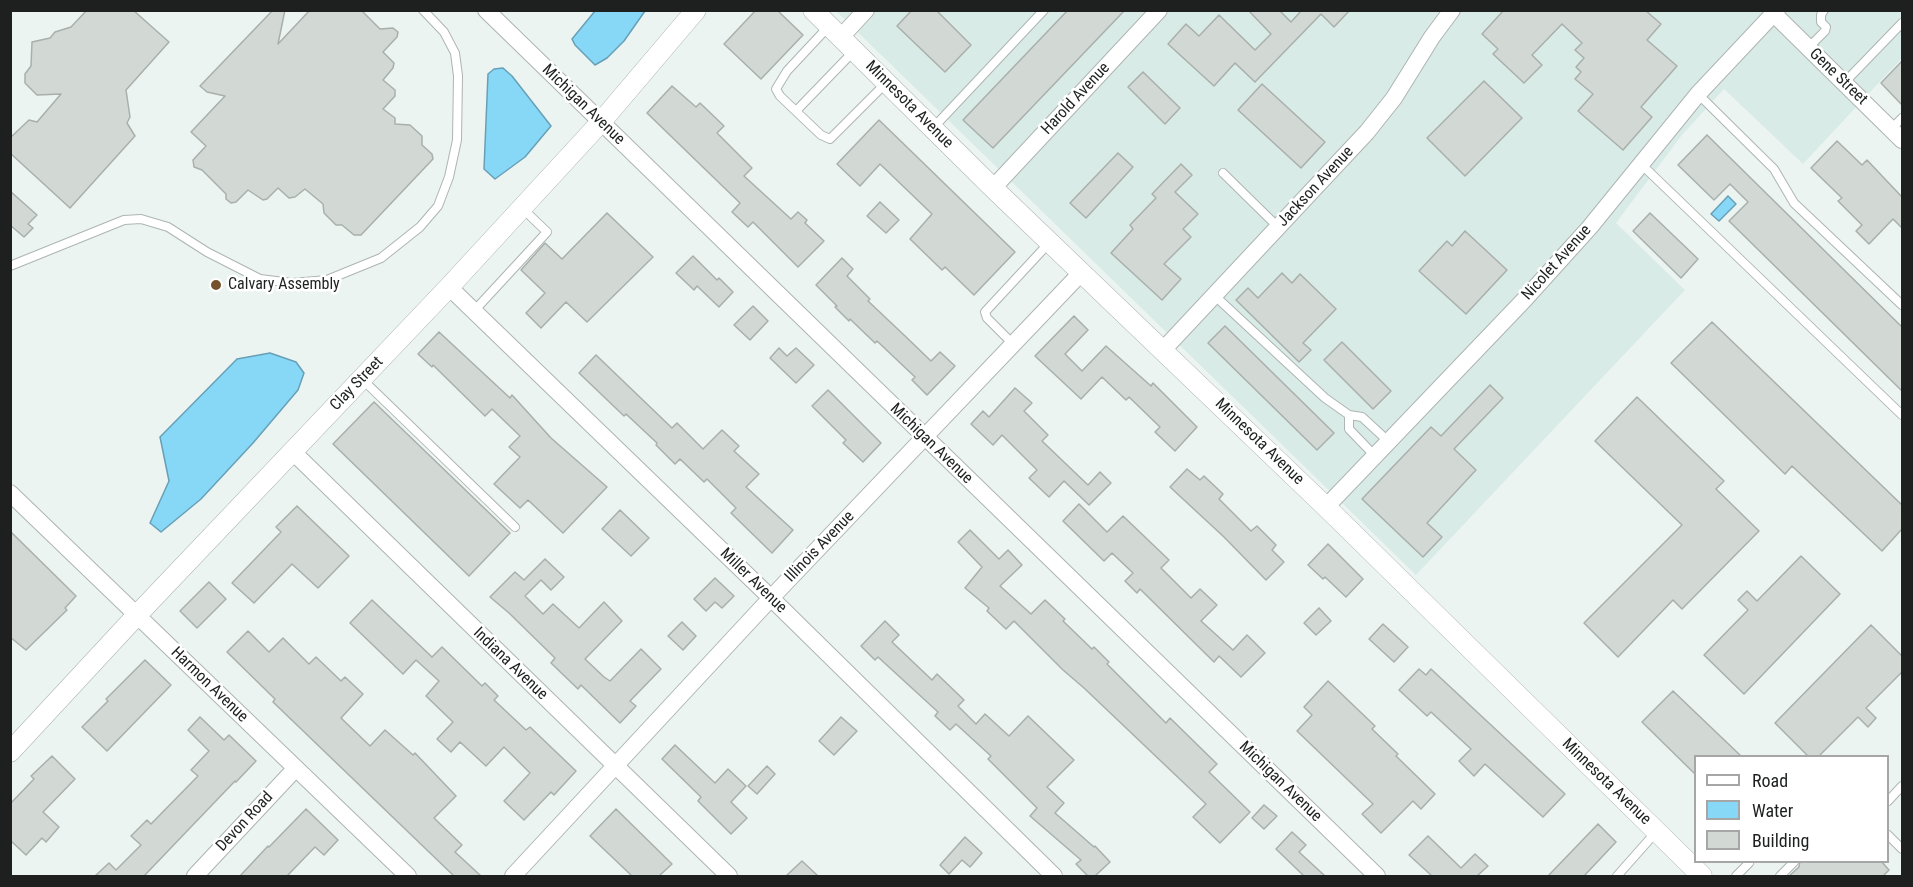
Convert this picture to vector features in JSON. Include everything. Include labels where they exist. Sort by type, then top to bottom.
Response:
[{"type":"street","name":"Michigan Avenue","points":[[486,10],[1377,876]]},
{"type":"street","name":"Clay Street","points":[[10,752],[449,287],[601,122],[696,10]]},
{"type":"street","name":"Minnesota Avenue","points":[[813,10],[1049,243],[1326,507],[1702,876]]},
{"type":"street","points":[[841,38],[866,10]]},
{"type":"street","name":"Harold Avenue","points":[[993,188],[1159,10]]},
{"type":"street","name":"Jackson Avenue","points":[[1163,350],[1374,124],[1394,98],[1432,37],[1452,10]]},
{"type":"street","name":"Gene Street","points":[[1775,12],[1844,83],[1899,129]]},
{"type":"street","name":"Nicolet Avenue","points":[[1326,507],[1525,299],[1590,227],[1698,94],[1775,12]]},
{"type":"street","name":"Illinois Avenue","points":[[513,876],[771,598],[1081,273]]},
{"type":"street","name":"Miller Avenue","points":[[449,287],[1054,876]]},
{"type":"street","name":"Indiana Avenue","points":[[292,452],[729,876]]},
{"type":"street","name":"Harmon Avenue","points":[[10,493],[408,876]]},
{"type":"street","name":"Devon Road","points":[[195,876],[296,768]]},
{"type":"lane","points":[[10,266],[124,220],[141,219],[168,227],[207,252],[261,279],[291,283],[327,280],[381,258],[420,226],[438,206],[450,177],[458,140],[458,76],[454,53],[444,32],[423,10]]},
{"type":"lane","points":[[933,129],[1044,10]]},
{"type":"lane","points":[[1808,48],[1826,31],[1826,27],[1821,22],[1824,10]]},
{"type":"lane","points":[[1844,83],[1902,23]]},
{"type":"lane","points":[[841,38],[787,71],[776,89],[780,96],[821,135],[830,139],[887,83]]},
{"type":"lane","points":[[796,111],[841,38]]},
{"type":"lane","points":[[1698,94],[1773,168],[1794,203],[1902,305]]},
{"type":"lane","points":[[1641,164],[1902,415]]},
{"type":"lane","points":[[1223,173],[1278,227]]},
{"type":"lane","points":[[474,311],[547,232],[522,208]]},
{"type":"lane","points":[[1013,344],[987,318],[985,312],[1049,243]]},
{"type":"lane","points":[[1215,296],[1325,398],[1348,415],[1362,417],[1388,441]]},
{"type":"lane","points":[[361,379],[515,527]]},
{"type":"lane","points":[[1348,415],[1349,429],[1374,455]]},
{"type":"lane","points":[[1889,799],[1902,786]]},
{"type":"lane","points":[[1617,876],[1657,832]]},
{"type":"lane","points":[[1889,837],[1902,849]]},
{"type":"lane","points":[[1736,876],[1749,863]]},
{"type":"lane","points":[[1780,876],[1792,863]]},
{"type":"shaded area","points":[[1902,10],[1902,58],[1803,164],[1724,89],[1682,135],[1616,223],[1685,290],[1416,575],[836,11]]},
{"type":"water","points":[[595,11],[645,11],[624,41],[607,58],[595,65],[572,39]]},
{"type":"water","points":[[503,68],[512,76],[551,126],[525,157],[495,179],[484,169],[488,74],[494,69]]},
{"type":"water","points":[[1728,196],[1736,204],[1719,221],[1711,214]]},
{"type":"water","points":[[270,353],[296,362],[304,373],[298,390],[201,499],[161,532],[150,523],[169,481],[160,437],[237,359]]},
{"type":"building","points":[[87,10],[133,10],[169,42],[126,90],[130,117],[127,123],[135,136],[70,208],[10,153],[10,138],[29,120],[37,122],[61,94],[37,95],[25,83],[25,74],[31,66],[32,42],[50,38],[55,32],[71,27]]},
{"type":"building","points":[[273,10],[285,10],[278,44],[310,10],[361,10],[380,29],[393,28],[398,32],[397,37],[383,52],[394,63],[393,68],[383,80],[395,90],[395,96],[383,109],[395,118],[395,124],[410,125],[422,136],[422,145],[432,154],[433,159],[361,235],[354,235],[342,225],[336,225],[324,213],[323,204],[305,189],[295,197],[289,198],[278,188],[263,200],[248,190],[236,202],[231,203],[226,199],[226,194],[202,170],[194,167],[193,160],[206,146],[191,132],[225,96],[207,92],[200,86]]},
{"type":"building","points":[[756,10],[777,10],[803,35],[761,79],[724,44]]},
{"type":"building","points":[[912,10],[936,10],[971,45],[945,72],[897,26]]},
{"type":"building","points":[[1068,10],[1125,10],[993,148],[963,120]]},
{"type":"building","points":[[1248,10],[1279,10],[1291,22],[1302,10],[1350,10],[1334,27],[1321,14],[1255,82],[1235,63],[1214,86],[1168,44],[1186,24],[1199,36],[1219,15],[1255,50],[1271,34]]},
{"type":"building","points":[[1504,10],[1645,10],[1661,24],[1647,40],[1677,66],[1641,107],[1652,117],[1623,150],[1578,111],[1593,94],[1575,79],[1581,72],[1576,67],[1584,58],[1575,50],[1582,43],[1562,24],[1532,55],[1542,65],[1524,83],[1493,54],[1498,49],[1482,34]]},
{"type":"building","points":[[1902,61],[1902,105],[1881,83]]},
{"type":"building","points":[[1143,72],[1180,108],[1165,124],[1128,87]]},
{"type":"building","points":[[1484,81],[1522,118],[1465,176],[1427,138]]},
{"type":"building","points":[[1262,84],[1325,142],[1301,168],[1238,110]]},
{"type":"building","points":[[672,86],[696,107],[700,103],[724,126],[717,133],[752,168],[744,176],[791,219],[798,212],[807,220],[805,223],[824,241],[798,267],[753,222],[748,227],[732,212],[740,203],[647,113]]},
{"type":"building","points":[[879,120],[1015,252],[974,295],[945,267],[942,270],[910,239],[932,214],[880,164],[860,186],[837,164]]},
{"type":"building","points":[[1707,135],[1902,327],[1902,391],[1729,221],[1748,202],[1730,184],[1714,200],[1678,165]]},
{"type":"building","points":[[1837,141],[1862,165],[1867,160],[1902,197],[1902,228],[1893,219],[1869,244],[1856,231],[1862,225],[1838,201],[1842,198],[1811,168]]},
{"type":"building","points":[[1118,153],[1133,167],[1086,218],[1070,203]]},
{"type":"building","points":[[1181,164],[1192,175],[1175,192],[1198,214],[1183,229],[1191,237],[1164,264],[1181,279],[1162,300],[1111,253],[1133,229],[1130,225],[1156,198],[1152,194]]},
{"type":"building","points":[[10,191],[37,215],[28,224],[33,228],[24,237],[10,225]]},
{"type":"building","points":[[880,202],[899,220],[886,233],[867,216]]},
{"type":"building","points":[[607,213],[653,257],[587,322],[566,302],[541,328],[526,313],[545,293],[521,270],[545,243],[562,259]]},
{"type":"building","points":[[1650,213],[1698,259],[1681,278],[1633,231]]},
{"type":"building","points":[[1465,231],[1507,270],[1466,314],[1419,271],[1447,241],[1452,246]]},
{"type":"building","points":[[693,256],[733,292],[719,307],[697,286],[694,290],[676,273]]},
{"type":"building","points":[[842,258],[853,269],[847,276],[870,299],[868,301],[931,361],[940,352],[955,366],[927,395],[912,380],[915,377],[877,341],[875,343],[850,319],[849,321],[816,285]]},
{"type":"building","points":[[1282,273],[1292,283],[1300,274],[1336,309],[1303,343],[1311,350],[1299,362],[1236,300],[1248,288],[1258,298]]},
{"type":"building","points":[[753,306],[768,321],[750,340],[734,325]]},
{"type":"building","points":[[1074,316],[1088,330],[1065,354],[1082,371],[1106,346],[1151,386],[1153,383],[1197,427],[1175,451],[1155,432],[1160,427],[1129,397],[1126,400],[1102,377],[1081,399],[1035,356]]},
{"type":"building","points":[[1712,322],[1902,505],[1902,529],[1882,551],[1792,466],[1785,474],[1671,363]]},
{"type":"building","points":[[1225,326],[1334,433],[1317,450],[1208,343]]},
{"type":"building","points":[[439,332],[510,398],[512,395],[551,438],[607,487],[563,533],[528,500],[520,508],[494,484],[520,457],[509,447],[520,436],[492,409],[485,416],[433,365],[432,367],[418,354]]},
{"type":"building","points":[[1342,342],[1391,391],[1373,409],[1324,360]]},
{"type":"building","points":[[779,348],[787,356],[796,348],[814,365],[796,383],[770,358]]},
{"type":"building","points":[[596,355],[672,428],[677,423],[703,449],[722,430],[739,446],[734,451],[759,474],[746,487],[793,530],[772,553],[731,513],[736,508],[707,479],[704,482],[680,459],[675,464],[656,445],[657,443],[626,414],[624,416],[579,373]]},
{"type":"building","points":[[1490,385],[1503,398],[1454,449],[1476,470],[1427,523],[1442,537],[1423,557],[1362,499],[1431,427],[1441,436]]},
{"type":"building","points":[[1015,388],[1032,403],[1024,411],[1048,435],[1042,441],[1088,485],[1100,472],[1111,483],[1089,505],[1064,481],[1049,497],[1029,478],[1037,470],[1002,435],[993,445],[971,424],[983,411],[989,417]]},
{"type":"building","points":[[828,390],[881,443],[863,462],[843,443],[846,440],[812,406]]},
{"type":"building","points":[[1637,397],[1724,481],[1716,489],[1759,531],[1682,609],[1673,600],[1618,657],[1584,623],[1682,525],[1595,441]]},
{"type":"building","points":[[374,402],[510,533],[469,576],[333,444]]},
{"type":"building","points":[[1187,469],[1200,480],[1204,476],[1223,494],[1219,499],[1251,531],[1257,526],[1276,545],[1272,550],[1284,562],[1266,580],[1170,487]]},
{"type":"building","points":[[1079,504],[1107,532],[1123,516],[1169,560],[1161,568],[1191,598],[1200,589],[1217,605],[1201,621],[1233,650],[1247,635],[1265,653],[1241,677],[1219,656],[1214,662],[1140,589],[1137,593],[1125,581],[1133,573],[1112,553],[1104,561],[1063,521]]},
{"type":"building","points":[[297,506],[349,556],[318,588],[292,564],[254,603],[232,583],[281,532],[276,527]]},
{"type":"building","points":[[620,510],[649,538],[631,556],[602,529]]},
{"type":"building","points":[[970,530],[999,559],[1008,550],[1022,565],[1000,586],[1031,614],[1045,600],[1065,619],[1063,621],[1109,662],[1107,664],[1166,723],[1170,718],[1217,764],[1209,772],[1250,812],[1220,843],[1193,817],[1206,804],[1014,621],[1006,629],[987,611],[989,608],[965,588],[982,567],[958,542]]},
{"type":"building","points":[[10,531],[76,596],[65,608],[67,610],[26,650],[10,637]]},
{"type":"building","points":[[1328,544],[1363,579],[1346,597],[1308,565]]},
{"type":"building","points":[[1801,556],[1840,594],[1744,694],[1704,655],[1748,610],[1738,600],[1747,591],[1757,601]]},
{"type":"building","points":[[545,559],[564,577],[551,590],[541,580],[525,596],[543,614],[553,604],[579,628],[604,602],[622,621],[585,659],[610,681],[641,649],[661,669],[630,701],[636,706],[620,723],[581,685],[578,689],[551,663],[555,658],[490,597],[515,572],[524,580]]},
{"type":"building","points":[[715,578],[734,596],[722,608],[715,602],[706,611],[694,599]]},
{"type":"building","points":[[209,582],[226,599],[197,628],[180,611]]},
{"type":"building","points":[[372,600],[432,657],[442,647],[482,686],[485,683],[498,696],[494,700],[526,730],[530,727],[576,771],[554,795],[551,792],[524,820],[504,801],[530,773],[504,747],[486,766],[460,742],[451,752],[437,739],[453,722],[426,696],[439,681],[416,660],[403,674],[350,623]]},
{"type":"building","points":[[1319,608],[1331,621],[1316,635],[1304,623]]},
{"type":"building","points":[[885,621],[899,635],[892,642],[932,680],[937,674],[964,700],[958,706],[976,724],[985,714],[1009,736],[1028,716],[1074,760],[1047,787],[1064,803],[1055,813],[1095,846],[1110,862],[1095,876],[1088,876],[1076,864],[1081,860],[1030,816],[1037,808],[988,759],[991,756],[956,724],[950,730],[935,716],[938,712],[878,657],[875,660],[861,646]]},
{"type":"building","points":[[682,622],[696,636],[683,650],[668,636]]},
{"type":"building","points":[[1383,624],[1408,647],[1394,662],[1369,639]]},
{"type":"building","points":[[1871,625],[1902,656],[1902,672],[1866,708],[1876,718],[1868,727],[1858,717],[1820,755],[1807,755],[1775,723]]},
{"type":"building","points":[[248,631],[269,652],[283,638],[309,664],[316,657],[341,681],[345,677],[363,694],[341,718],[370,746],[385,730],[413,755],[415,753],[456,796],[434,818],[462,845],[455,852],[481,876],[454,876],[273,702],[275,699],[227,652]]},
{"type":"building","points":[[145,660],[171,685],[107,751],[82,727]]},
{"type":"building","points":[[1419,669],[1426,675],[1431,669],[1565,794],[1543,817],[1485,764],[1474,776],[1459,761],[1471,749],[1431,712],[1427,716],[1399,690]]},
{"type":"building","points":[[1328,681],[1375,726],[1372,729],[1435,794],[1421,809],[1413,801],[1381,833],[1362,814],[1373,804],[1297,731],[1312,715],[1304,707]]},
{"type":"building","points":[[1673,691],[1740,755],[1694,755],[1694,773],[1642,722]]},
{"type":"building","points":[[200,717],[224,740],[229,735],[256,761],[144,876],[95,876],[109,863],[116,870],[141,845],[131,836],[147,820],[151,824],[198,776],[191,770],[209,751],[188,730]]},
{"type":"building","points":[[841,717],[857,731],[834,755],[819,741]]},
{"type":"building","points":[[675,745],[715,783],[728,769],[746,786],[731,802],[747,818],[731,834],[698,801],[701,797],[662,759]]},
{"type":"building","points":[[52,756],[75,779],[43,812],[59,827],[46,842],[42,838],[26,855],[10,840],[10,804],[34,779],[31,776]]},
{"type":"building","points":[[767,766],[775,774],[757,794],[748,786]]},
{"type":"building","points":[[1264,805],[1277,816],[1264,829],[1252,818]]},
{"type":"building","points":[[306,809],[338,840],[324,855],[315,847],[287,876],[240,876],[268,846]]},
{"type":"building","points":[[616,809],[672,864],[659,876],[632,876],[590,836]]},
{"type":"building","points":[[1598,824],[1616,842],[1584,876],[1548,876]]},
{"type":"building","points":[[1292,832],[1306,845],[1299,852],[1325,876],[1304,876],[1276,849]]},
{"type":"building","points":[[1428,836],[1461,868],[1475,854],[1488,866],[1477,876],[1432,876],[1409,855]]},
{"type":"building","points":[[965,837],[982,853],[970,867],[962,860],[949,874],[940,865]]},
{"type":"building","points":[[802,861],[818,876],[786,876]]},
{"type":"building","points":[[1800,863],[1883,863],[1889,870],[1883,876],[1789,876],[1799,867]]},
{"type":"place","name":"Calvary Assembly","points":[[216,285]]}]
